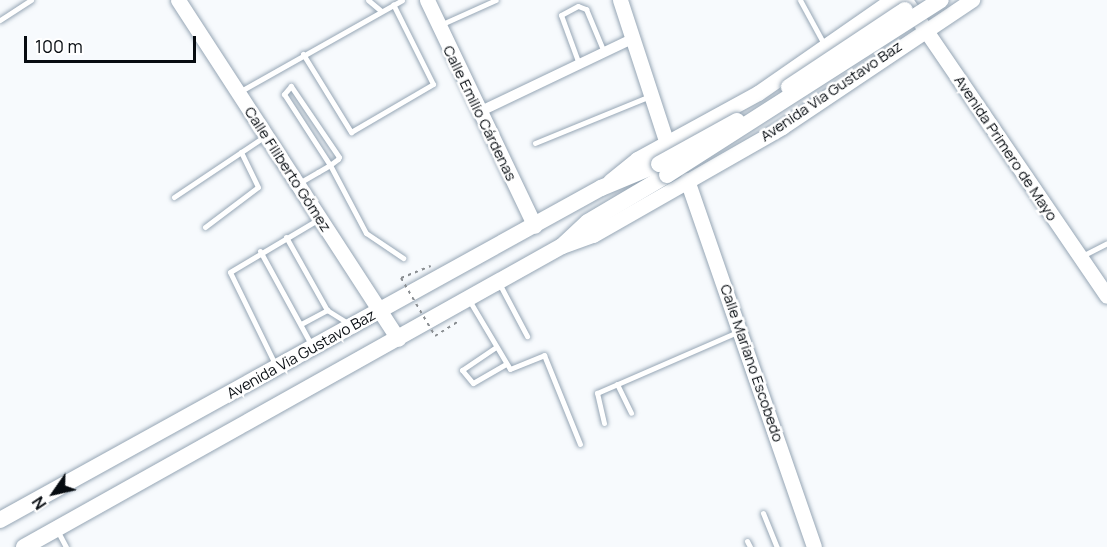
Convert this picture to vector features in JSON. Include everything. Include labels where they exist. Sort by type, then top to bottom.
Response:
[{"type":"main road","name":"Avenida Via Gustavo Baz","points":[[24,547],[562,246],[588,222],[663,169],[921,0]]},
{"type":"main road","name":"Avenida Via Gustavo Baz","points":[[0,520],[601,188],[663,169],[941,0]]},
{"type":"street","name":"Calle Filiberto Gómez","points":[[178,0],[398,339]]},
{"type":"street","name":"Calle Emilio Cárdenas","points":[[427,0],[535,226]]},
{"type":"street","points":[[620,0],[667,144]]},
{"type":"street","name":"Avenida Via Gustavo Baz","points":[[601,188],[667,144],[758,93],[892,0]]},
{"type":"street","name":"Avenida Primero de Mayo","points":[[905,0],[1107,296]]},
{"type":"street","name":"Avenida Via Gustavo Baz","points":[[562,246],[593,236],[782,127],[872,64],[972,0]]},
{"type":"street","points":[[852,26],[873,44],[872,64]]},
{"type":"street","points":[[479,112],[632,39]]},
{"type":"street","name":"Calle Mariano Escobedo","points":[[687,180],[741,330],[813,547]]},
{"type":"lane","points":[[0,20],[31,0]]},
{"type":"lane","points":[[368,0],[380,10]]},
{"type":"lane","points":[[238,92],[380,10],[402,0]]},
{"type":"lane","points":[[439,26],[496,0]]},
{"type":"lane","points":[[800,0],[825,45]]},
{"type":"lane","points":[[303,54],[351,132],[433,84],[393,4]]},
{"type":"lane","points":[[579,64],[561,15],[578,6],[586,9],[604,52]]},
{"type":"lane","points":[[298,184],[330,165],[338,156],[291,86],[284,94],[330,165],[372,240],[403,258]]},
{"type":"lane","points":[[535,143],[650,96]]},
{"type":"lane","points":[[174,197],[266,135]]},
{"type":"lane","points":[[205,227],[258,187],[241,152]]},
{"type":"lane","points":[[277,367],[230,279],[235,266],[320,218]]},
{"type":"lane","points":[[286,237],[327,310],[352,326]]},
{"type":"lane","points":[[1080,256],[1107,243]]},
{"type":"lane","points":[[260,251],[313,347]]},
{"type":"lane","points":[[498,282],[527,336]]},
{"type":"lane","points":[[468,299],[506,364],[512,368],[544,355],[580,444]]},
{"type":"lane","points":[[301,324],[327,310]]},
{"type":"lane","points":[[604,423],[594,396],[741,330]]},
{"type":"lane","points":[[496,347],[462,368],[469,381],[506,364]]},
{"type":"lane","points":[[617,384],[630,413]]},
{"type":"lane","points":[[763,513],[777,547]]},
{"type":"lane","points":[[56,529],[66,547]]},
{"type":"path","points":[[424,265],[401,278],[435,336],[460,320]]}]
